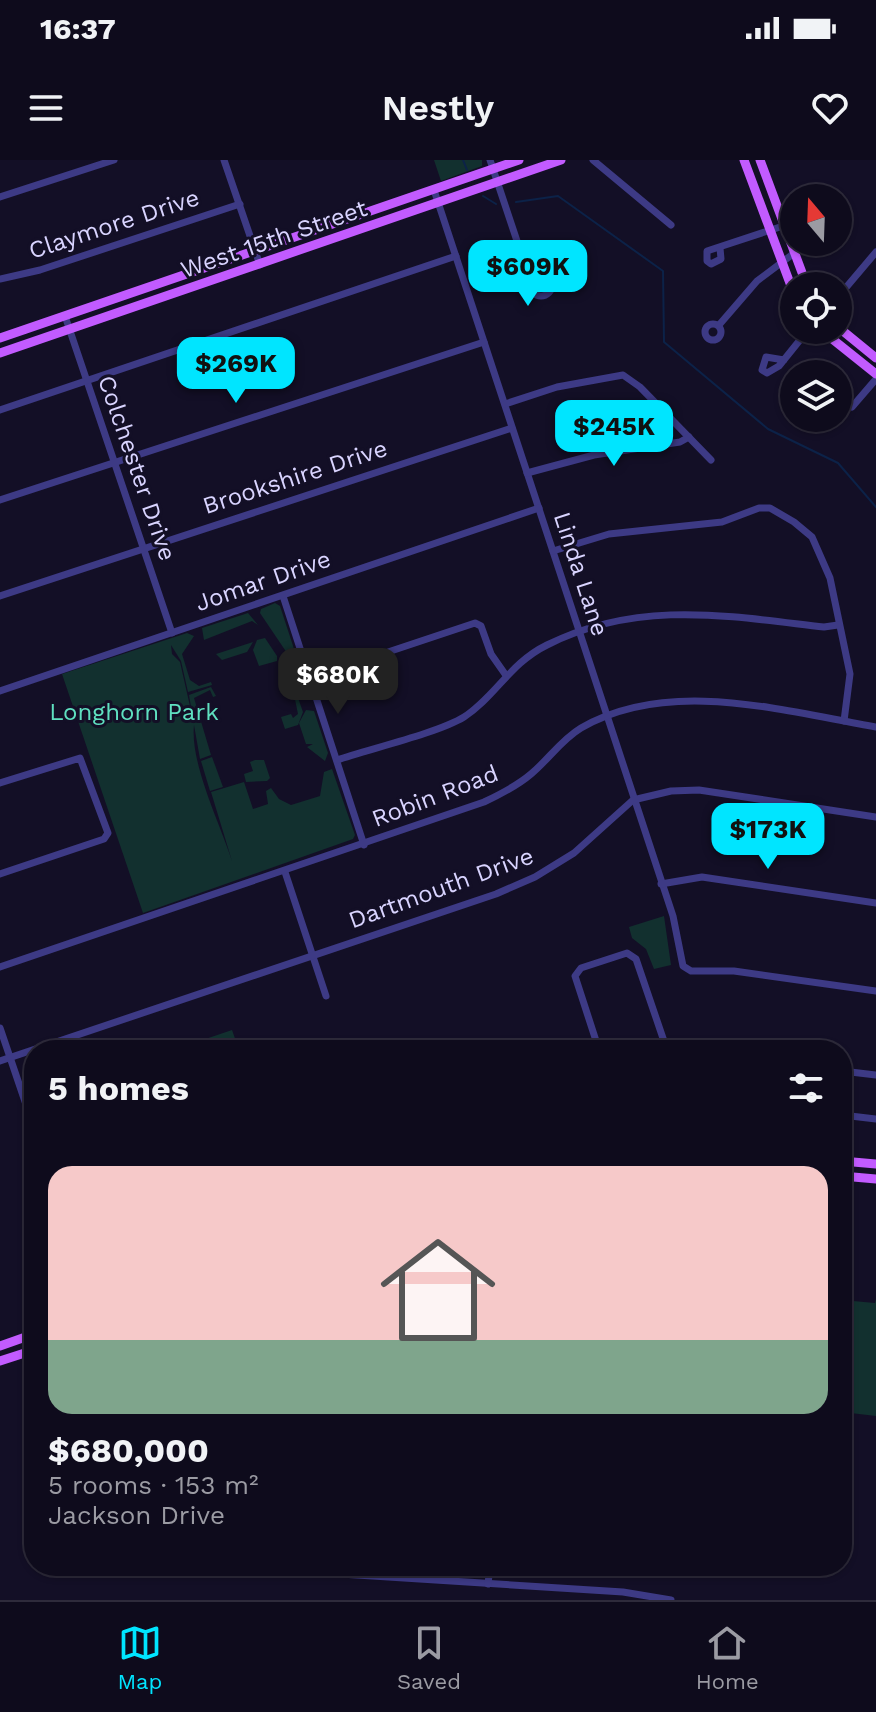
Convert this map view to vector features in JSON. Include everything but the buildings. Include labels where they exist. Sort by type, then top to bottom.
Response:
[{"type":"main road","name":"West 15th Street","points":[[0,338],[256,253],[434,190],[492,164],[519,160]]},
{"type":"main road","name":"West 15th Street","points":[[0,353],[561,160]]},
{"type":"main road","points":[[744,160],[785,272]]},
{"type":"main road","points":[[760,160],[780,217]]},
{"type":"main road","points":[[756,194],[771,190]]},
{"type":"main road","points":[[852,338],[876,358]]},
{"type":"main road","points":[[837,344],[876,377]]},
{"type":"main road","points":[[852,1162],[876,1164]]},
{"type":"main road","points":[[852,1177],[876,1179]]},
{"type":"main road","points":[[0,1346],[24,1338]]},
{"type":"main road","points":[[0,1361],[24,1353]]},
{"type":"street","points":[[0,197],[114,160]]},
{"type":"street","points":[[224,160],[260,265]]},
{"type":"street","points":[[593,160],[671,225]]},
{"type":"street","points":[[492,164],[525,265],[533,277]]},
{"type":"street","name":"Linda Lane","points":[[434,190],[661,884],[686,970],[734,971],[876,991]]},
{"type":"street","name":"Claymore Drive","points":[[0,279],[40,270],[240,204]]},
{"type":"street","points":[[720,248],[780,227]]},
{"type":"street","points":[[852,280],[876,252]]},
{"type":"street","points":[[0,410],[456,256]]},
{"type":"street","points":[[719,325],[746,293],[789,256]]},
{"type":"street","name":"Colchester Drive","points":[[65,316],[172,633]]},
{"type":"street","points":[[0,500],[484,342]]},
{"type":"street","points":[[784,360],[797,344]]},
{"type":"street","points":[[505,404],[557,387],[623,375],[640,387],[711,460]]},
{"type":"street","points":[[852,407],[876,377]]},
{"type":"street","name":"Brookshire Drive","points":[[0,596],[512,428]]},
{"type":"street","points":[[527,473],[594,455],[680,442],[689,437]]},
{"type":"street","name":"Jomar Drive","points":[[0,691],[539,508]]},
{"type":"street","points":[[553,551],[609,534],[722,522],[759,508],[770,508],[805,529],[817,544],[830,578],[850,674],[844,721]]},
{"type":"street","points":[[283,596],[364,845]]},
{"type":"street","points":[[337,760],[461,719],[505,674],[544,646],[579,633],[650,615],[690,612],[824,627],[838,625]]},
{"type":"street","points":[[310,678],[475,623],[481,626],[491,654],[505,674]]},
{"type":"street","name":"Robin Road","points":[[0,967],[459,812],[508,791],[572,734],[606,717],[636,708],[694,701],[876,727]]},
{"type":"street","points":[[0,783],[80,758],[108,837],[0,874]]},
{"type":"street","name":"Dartmouth Drive","points":[[63,1040],[535,877],[574,853],[633,800],[671,791],[699,790],[876,817]]},
{"type":"street","points":[[285,872],[326,996]]},
{"type":"street","points":[[661,884],[702,877],[876,903]]},
{"type":"street","points":[[596,1040],[575,980],[576,973],[609,958],[631,954],[636,959],[664,1040]]},
{"type":"street","points":[[0,1028],[24,1099]]},
{"type":"street","name":"Dartmouth Drive","points":[[0,1061],[24,1053]]},
{"type":"street","points":[[852,1072],[876,1075]]},
{"type":"street","points":[[852,1116],[876,1119]]},
{"type":"street","points":[[367,1576],[635,1593],[671,1600]]},
{"type":"street","points":[[488,1584],[489,1576]]},
{"type":"green space","points":[[434,160],[482,160],[482,166],[441,181]]},
{"type":"green space","points":[[275,603],[280,606],[296,655],[287,653],[260,613],[261,609]]},
{"type":"green space","points":[[248,613],[258,625],[252,621],[204,640],[202,628]]},
{"type":"green space","name":"Longhorn Park","points":[[187,633],[194,636],[182,654],[190,680],[199,686],[211,682],[212,685],[188,692],[181,661],[171,645],[172,654],[180,662],[194,724],[189,695],[211,687],[216,696],[213,697],[210,690],[194,698],[211,755],[200,759],[194,725],[194,740],[201,775],[232,861],[211,792],[244,782],[253,809],[268,804],[266,791],[271,788],[279,799],[291,805],[320,796],[324,772],[332,769],[355,835],[353,839],[143,913],[62,674]]},
{"type":"green space","points":[[265,638],[277,661],[259,666],[253,650],[257,640]]},
{"type":"green space","points":[[253,642],[247,652],[222,660],[216,654]]},
{"type":"green space","points":[[290,675],[303,712],[298,725],[285,729],[281,717],[291,714],[293,718],[298,714]]},
{"type":"green space","points":[[306,710],[314,711],[328,753],[325,761],[307,747],[313,744],[306,744],[299,723]]},
{"type":"green space","points":[[212,757],[223,787],[210,791],[201,761]]},
{"type":"green space","points":[[264,760],[270,778],[267,781],[246,782],[244,774],[253,771],[250,762]]},
{"type":"green space","points":[[664,916],[671,965],[654,969],[646,949],[632,938],[629,927]]},
{"type":"green space","points":[[232,1030],[236,1040],[202,1040]]},
{"type":"green space","points":[[876,1299],[876,1416],[852,1413],[852,1301],[875,1303]]},
{"type":"waterway","points":[[463,160],[467,170]]},
{"type":"waterway","points":[[483,196],[496,204]]},
{"type":"waterway","points":[[516,202],[558,196],[663,271],[664,342],[768,429],[838,463],[876,507]]}]
